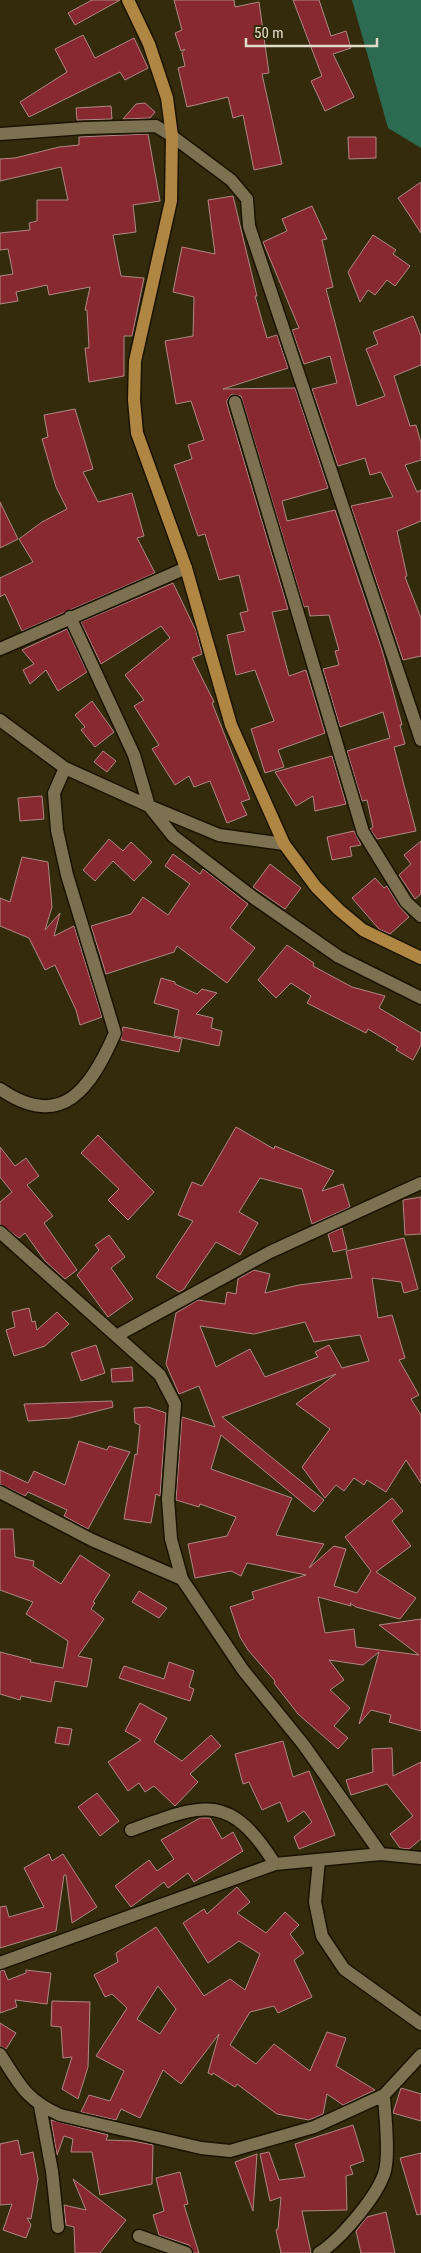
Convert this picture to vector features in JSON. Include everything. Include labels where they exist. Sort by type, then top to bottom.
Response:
[{"type":"main road","points":[[128,0],[149,44],[167,98],[172,136],[171,201],[135,362],[134,400],[137,433],[186,568],[231,725],[284,844],[316,888],[363,930],[421,958]]},
{"type":"street","points":[[0,134],[145,125],[156,126],[231,180],[247,199],[252,235],[421,740]]},
{"type":"street","points":[[235,402],[363,832],[406,902],[421,916]]},
{"type":"street","points":[[0,648],[186,568]]},
{"type":"street","points":[[70,617],[134,755],[149,806],[173,836],[254,898],[339,957],[421,998]]},
{"type":"street","points":[[0,720],[64,768],[149,806],[219,835],[284,844]]},
{"type":"street","points":[[0,1089],[38,1108],[54,1106],[74,1098],[96,1073],[115,1033],[70,884],[56,830],[54,793],[64,768]]},
{"type":"street","points":[[116,1336],[270,1252],[421,1183]]},
{"type":"street","points":[[0,1232],[160,1375],[175,1404],[168,1499],[171,1539],[182,1579],[243,1670],[303,1744],[382,1854]]},
{"type":"street","points":[[0,1492],[92,1540],[182,1579]]},
{"type":"street","points":[[131,1830],[185,1811],[222,1810],[244,1823],[258,1837],[275,1864]]},
{"type":"street","points":[[0,1963],[275,1864],[382,1854],[421,1858]]},
{"type":"street","points":[[319,1860],[315,1902],[322,1936],[344,1969],[421,2024]]},
{"type":"street","points":[[0,2054],[26,2094],[40,2106],[60,2115],[200,2148],[230,2152],[314,2127],[384,2095],[421,2055]]},
{"type":"street","points":[[319,2253],[334,2249],[371,2199],[386,2166],[384,2095]]},
{"type":"street","points":[[40,2106],[52,2171],[58,2227]]},
{"type":"street","points":[[139,2236],[186,2253]]},
{"type":"green space","points":[[352,0],[421,0],[421,148],[388,128]]},
{"type":"building","points":[[92,0],[120,0],[75,25],[68,13]]},
{"type":"building","points":[[174,0],[234,0],[235,7],[259,2],[269,73],[262,74],[282,164],[254,170],[243,115],[233,118],[228,97],[187,107],[178,68],[185,66],[182,53],[185,49],[181,51],[175,33],[182,30]]},
{"type":"building","points":[[293,0],[319,0],[331,36],[346,31],[351,48],[333,54],[354,97],[325,111],[311,81],[322,76]]},
{"type":"building","points":[[83,35],[95,58],[134,38],[148,68],[125,80],[120,72],[29,117],[20,102],[67,72],[55,49]]},
{"type":"building","points":[[145,103],[155,112],[150,118],[123,119],[136,104]]},
{"type":"building","points":[[111,106],[112,119],[77,120],[76,108]]},
{"type":"building","points":[[148,134],[160,201],[133,205],[136,232],[113,235],[121,276],[144,278],[132,336],[124,336],[124,376],[89,382],[85,348],[89,348],[87,310],[85,310],[90,287],[49,295],[47,285],[16,292],[18,301],[0,304],[0,276],[13,274],[8,249],[0,250],[0,233],[30,230],[29,223],[37,221],[37,200],[68,200],[61,167],[0,181],[0,159],[15,158],[59,147],[79,145],[79,137]]},
{"type":"building","points":[[348,137],[376,137],[376,158],[349,159]]},
{"type":"building","points":[[421,182],[421,233],[398,198]]},
{"type":"building","points":[[233,196],[257,296],[255,296],[267,338],[277,335],[288,368],[223,389],[295,388],[328,488],[282,501],[287,521],[335,510],[382,650],[402,725],[400,725],[405,744],[394,747],[416,831],[377,839],[370,829],[373,827],[367,800],[362,801],[347,751],[390,738],[383,712],[340,727],[323,669],[339,665],[335,651],[339,650],[329,615],[310,616],[308,606],[304,607],[241,396],[232,394],[227,400],[227,404],[288,609],[272,612],[289,676],[306,670],[325,733],[278,750],[284,767],[265,773],[251,729],[274,721],[255,670],[236,675],[227,635],[245,631],[240,613],[248,611],[239,575],[219,580],[205,534],[198,536],[174,465],[192,459],[188,445],[204,440],[191,401],[176,404],[165,341],[193,336],[194,297],[173,292],[182,247],[215,254],[208,200]]},
{"type":"building","points":[[312,206],[327,239],[322,240],[333,287],[326,289],[357,406],[385,396],[366,349],[378,344],[373,332],[413,316],[421,336],[421,365],[394,376],[410,426],[416,425],[421,443],[421,460],[405,465],[417,492],[421,490],[421,521],[397,531],[407,576],[405,577],[421,618],[421,656],[403,660],[351,506],[393,497],[381,472],[370,475],[365,458],[338,466],[312,389],[337,383],[330,356],[304,364],[292,330],[299,328],[263,242],[287,231],[282,219]]},
{"type":"building","points":[[373,235],[396,250],[393,254],[410,266],[395,286],[387,280],[375,295],[368,290],[360,302],[348,272]]},
{"type":"building","points":[[75,409],[93,469],[83,472],[98,502],[132,493],[144,536],[137,538],[155,573],[22,631],[5,594],[0,597],[0,578],[33,562],[19,539],[42,522],[67,509],[56,487],[42,439],[48,437],[44,415]]},
{"type":"building","points":[[0,502],[18,539],[0,548]]},
{"type":"building","points":[[173,583],[196,631],[202,654],[192,658],[214,702],[212,703],[250,799],[241,802],[247,815],[227,823],[210,781],[194,787],[189,776],[175,785],[152,749],[159,745],[134,706],[144,700],[125,675],[170,638],[161,626],[101,664],[81,622]]},
{"type":"building","points":[[67,629],[87,672],[58,691],[46,670],[30,684],[23,670],[34,664],[22,650]]},
{"type":"building","points":[[92,701],[114,732],[95,747],[81,730],[85,727],[75,715]]},
{"type":"building","points":[[103,751],[116,761],[107,772],[94,762]]},
{"type":"building","points":[[332,756],[346,804],[315,811],[313,796],[296,806],[275,772]]},
{"type":"building","points":[[42,796],[44,819],[20,821],[18,798]]},
{"type":"building","points":[[354,831],[361,845],[350,847],[352,856],[332,860],[327,837]]},
{"type":"building","points":[[109,839],[123,851],[131,842],[152,862],[134,881],[113,861],[95,881],[83,870]]},
{"type":"building","points":[[421,841],[421,894],[415,899],[399,875],[411,864],[404,855]]},
{"type":"building","points":[[173,854],[200,874],[203,869],[248,904],[230,928],[255,948],[227,983],[177,946],[174,952],[106,974],[91,926],[131,914],[143,897],[168,915],[190,884],[165,866]]},
{"type":"building","points":[[22,857],[48,862],[52,907],[45,930],[60,913],[54,936],[74,926],[102,1017],[80,1025],[76,1010],[55,965],[45,970],[29,938],[0,926],[0,898],[10,902]]},
{"type":"building","points":[[270,864],[301,888],[285,909],[253,887]]},
{"type":"building","points":[[375,878],[384,888],[387,886],[399,906],[409,917],[390,934],[379,929],[352,898]]},
{"type":"building","points":[[287,945],[314,963],[313,966],[352,987],[385,996],[379,1008],[421,1033],[421,1045],[413,1060],[396,1050],[398,1047],[368,1029],[366,1033],[307,1003],[311,996],[291,983],[276,998],[258,980]]},
{"type":"building","points":[[161,978],[175,982],[175,984],[197,994],[202,989],[217,993],[196,1014],[213,1018],[211,1028],[222,1031],[219,1046],[174,1036],[179,1010],[154,1003]]},
{"type":"building","points":[[123,1027],[182,1039],[179,1052],[121,1040]]},
{"type":"building","points":[[236,1127],[274,1149],[275,1146],[334,1171],[322,1191],[343,1184],[350,1207],[312,1224],[302,1189],[260,1178],[239,1212],[258,1223],[240,1255],[216,1242],[184,1289],[179,1292],[156,1277],[193,1221],[178,1215],[192,1182],[202,1186]]},
{"type":"building","points":[[98,1135],[154,1192],[128,1220],[108,1200],[119,1189],[81,1153]]},
{"type":"building","points":[[0,1147],[15,1166],[26,1158],[39,1176],[27,1185],[53,1216],[44,1223],[77,1270],[65,1279],[45,1261],[25,1233],[19,1238],[0,1224],[0,1202],[12,1192],[0,1177]]},
{"type":"building","points":[[421,1197],[421,1234],[405,1235],[403,1200]]},
{"type":"building","points":[[342,1228],[347,1249],[333,1252],[328,1234]]},
{"type":"building","points":[[109,1235],[125,1257],[111,1268],[133,1299],[108,1317],[77,1275],[99,1250],[95,1245]]},
{"type":"building","points":[[404,1238],[418,1289],[404,1293],[401,1282],[372,1278],[378,1318],[392,1315],[405,1358],[399,1360],[419,1395],[411,1399],[421,1415],[421,1483],[406,1460],[386,1492],[367,1480],[364,1485],[354,1478],[344,1491],[336,1485],[325,1498],[302,1467],[330,1429],[296,1404],[336,1374],[222,1417],[324,1500],[314,1512],[221,1435],[211,1469],[292,1498],[276,1535],[324,1544],[309,1568],[334,1546],[346,1549],[334,1586],[357,1593],[371,1571],[345,1537],[392,1498],[403,1511],[392,1521],[411,1546],[376,1572],[416,1598],[400,1619],[356,1607],[350,1603],[351,1606],[318,1597],[325,1633],[354,1629],[356,1647],[419,1655],[379,1625],[421,1619],[421,1731],[389,1722],[391,1715],[371,1710],[359,1724],[379,1652],[363,1665],[329,1660],[344,1680],[330,1690],[350,1708],[334,1726],[348,1738],[338,1749],[298,1714],[274,1683],[275,1681],[248,1650],[240,1637],[230,1607],[254,1599],[252,1592],[306,1575],[247,1563],[241,1576],[231,1571],[195,1578],[188,1544],[227,1536],[236,1517],[200,1504],[199,1507],[176,1500],[182,1417],[215,1427],[199,1386],[179,1394],[166,1364],[176,1313],[198,1300],[225,1304],[227,1292],[236,1294],[238,1279],[254,1270],[270,1274],[265,1293],[299,1285],[352,1278],[346,1251]],"holes":[[[305,1322],[314,1342],[360,1335],[369,1361],[342,1368],[329,1345],[315,1352],[318,1357],[265,1377],[250,1349],[216,1367],[200,1326],[254,1334]]]},
{"type":"building","points":[[29,1308],[32,1322],[35,1321],[37,1330],[57,1312],[69,1324],[45,1346],[14,1356],[6,1330],[15,1327],[12,1312]]},
{"type":"building","points":[[96,1345],[105,1373],[81,1381],[71,1353]]},
{"type":"building","points":[[132,1367],[133,1381],[112,1382],[111,1369]]},
{"type":"building","points":[[112,1401],[113,1407],[70,1418],[28,1421],[24,1404]]},
{"type":"building","points":[[148,1407],[166,1413],[160,1496],[156,1494],[151,1523],[124,1519],[135,1454],[137,1455],[140,1425],[135,1423],[134,1408]]},
{"type":"building","points":[[79,1441],[107,1450],[109,1446],[130,1452],[88,1529],[64,1516],[67,1510],[28,1492],[25,1496],[0,1484],[0,1470],[28,1483],[34,1471],[65,1485]]},
{"type":"building","points":[[0,1529],[13,1529],[15,1557],[34,1561],[33,1566],[61,1584],[80,1555],[110,1575],[93,1602],[95,1603],[91,1609],[104,1619],[78,1656],[92,1659],[87,1687],[55,1681],[51,1702],[21,1696],[20,1700],[0,1694],[0,1652],[31,1660],[30,1662],[63,1668],[68,1641],[26,1614],[33,1602],[0,1590]]},
{"type":"building","points":[[139,1591],[167,1608],[159,1618],[132,1602]]},
{"type":"building","points":[[169,1662],[194,1671],[189,1687],[194,1689],[190,1701],[119,1678],[124,1666],[164,1679]]},
{"type":"building","points":[[140,1703],[167,1718],[154,1742],[182,1761],[211,1735],[221,1746],[190,1774],[198,1782],[175,1806],[154,1786],[145,1792],[139,1783],[128,1791],[108,1762],[141,1740],[125,1731]]},
{"type":"building","points":[[58,1727],[72,1729],[69,1745],[55,1743]]},
{"type":"building","points":[[283,1741],[293,1777],[309,1771],[335,1835],[299,1849],[294,1837],[312,1822],[304,1811],[288,1822],[280,1802],[262,1810],[249,1782],[243,1784],[235,1754]]},
{"type":"building","points":[[392,1748],[393,1776],[421,1762],[421,1839],[409,1849],[400,1848],[390,1834],[413,1816],[387,1784],[351,1795],[346,1780],[373,1772],[372,1749]]},
{"type":"building","points":[[97,1793],[119,1821],[100,1836],[78,1807]]},
{"type":"building","points":[[200,1818],[210,1818],[222,1839],[233,1832],[243,1851],[194,1882],[188,1873],[168,1888],[164,1882],[131,1907],[115,1886],[149,1860],[157,1871],[174,1859],[161,1840]]},
{"type":"building","points":[[49,1854],[52,1861],[63,1854],[97,1907],[72,1923],[66,1875],[64,1875],[56,1931],[0,1948],[0,1907],[6,1906],[9,1917],[44,1907],[24,1868]]},
{"type":"building","points":[[237,1887],[250,1902],[237,1913],[266,1933],[285,1912],[299,1925],[290,1934],[304,1953],[294,1960],[312,1997],[278,2013],[274,2006],[250,2012],[230,2045],[256,2064],[274,2044],[310,2071],[327,2032],[346,2038],[336,2066],[375,2090],[343,2105],[327,2094],[323,2114],[309,2120],[277,2114],[237,2084],[235,2087],[213,2073],[212,2075],[208,2073],[219,2034],[181,2084],[163,2070],[140,2118],[121,2109],[116,2120],[81,2112],[89,2095],[110,2101],[124,2071],[96,2056],[127,2008],[112,1994],[105,1997],[94,1975],[118,1962],[116,1953],[156,1927],[204,1996],[230,1979],[245,1990],[260,1954],[239,1941],[208,1963],[183,1923],[204,1909],[207,1914]],"holes":[[[158,1986],[176,2009],[160,2034],[137,2019]]]},
{"type":"building","points":[[4,1970],[8,1980],[26,1973],[26,1970],[51,1973],[47,2004],[15,2000],[17,2007],[0,2013],[0,1971]]},
{"type":"building","points":[[52,2001],[90,2002],[88,2067],[78,2099],[62,2089],[72,2057],[63,2058],[61,2027],[51,2026]]},
{"type":"building","points":[[0,2023],[16,2033],[6,2049],[0,2046]]},
{"type":"building","points":[[401,2088],[421,2094],[421,2121],[393,2113]]},
{"type":"building","points":[[51,2120],[108,2135],[106,2140],[133,2141],[153,2145],[152,2184],[100,2195],[92,2152],[71,2152],[73,2139],[64,2136],[57,2155]]},
{"type":"building","points":[[353,2125],[364,2161],[350,2166],[353,2174],[346,2176],[347,2210],[302,2211],[311,2253],[281,2253],[276,2230],[278,2229],[281,2197],[270,2201],[260,2154],[269,2152],[279,2180],[305,2177],[295,2144]]},
{"type":"building","points":[[18,2140],[21,2155],[33,2152],[38,2179],[31,2219],[27,2218],[31,2225],[26,2238],[3,2230],[12,2204],[0,2205],[0,2144]]},
{"type":"building","points":[[421,2153],[421,2214],[417,2215],[400,2158]]},
{"type":"building","points":[[257,2154],[253,2211],[235,2162]]},
{"type":"building","points":[[180,2172],[188,2204],[184,2205],[199,2253],[194,2253],[189,2245],[159,2235],[153,2215],[164,2211],[156,2178]]},
{"type":"building","points":[[73,2179],[126,2220],[100,2253],[75,2253],[74,2227],[66,2225],[64,2205],[86,2210]]},
{"type":"building","points":[[386,2212],[395,2253],[361,2253],[356,2231],[367,2217]]}]
